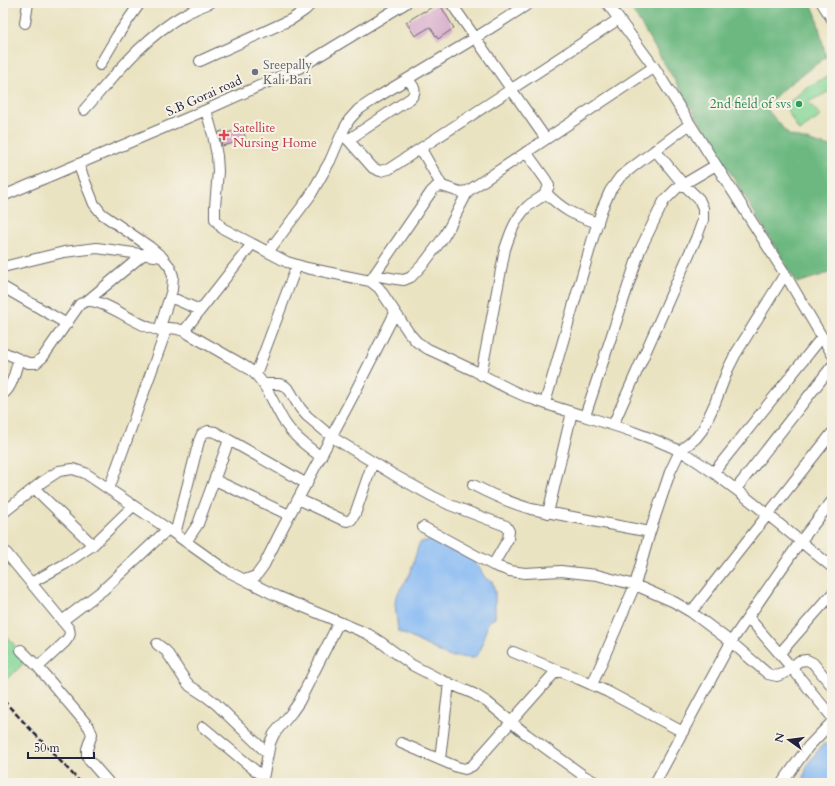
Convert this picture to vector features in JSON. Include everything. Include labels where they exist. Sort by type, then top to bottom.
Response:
[{"type":"street","points":[[24,23],[28,3]]},
{"type":"street","points":[[100,66],[117,36],[140,3]]},
{"type":"street","points":[[200,61],[292,19],[312,3]]},
{"type":"street","points":[[451,3],[546,139]]},
{"type":"street","points":[[268,252],[310,196],[345,136],[348,120],[358,110],[530,3]]},
{"type":"street","points":[[607,3],[654,67],[785,274],[832,354]]},
{"type":"street","points":[[822,3],[832,19]]},
{"type":"street","points":[[84,110],[144,45],[162,30],[204,4]]},
{"type":"street","name":"S.B Gorai road","points":[[3,196],[206,110],[299,68],[401,4]]},
{"type":"street","points":[[345,136],[373,168],[380,171],[389,169],[619,19]]},
{"type":"street","points":[[372,278],[436,187],[442,186],[460,192],[468,191],[654,67]]},
{"type":"street","points":[[345,136],[411,98],[414,95],[415,90],[414,86],[408,79]]},
{"type":"street","points":[[206,110],[217,156],[218,171],[215,207],[216,219],[222,228],[287,262],[307,268],[372,278],[404,280],[411,277],[425,262],[443,238],[468,191]]},
{"type":"street","points":[[545,403],[602,209],[610,191],[620,177],[690,124]]},
{"type":"street","points":[[421,148],[442,186]]},
{"type":"street","points":[[614,425],[703,220],[703,208],[699,199],[683,184],[655,150]]},
{"type":"street","points":[[481,375],[505,249],[510,232],[519,216],[528,206],[546,193],[549,186],[526,152]]},
{"type":"street","points":[[78,164],[94,204],[102,214],[162,257],[170,267],[173,276],[172,290],[163,329],[109,489]]},
{"type":"street","points":[[585,416],[640,250],[656,215],[664,201],[677,188],[716,165]]},
{"type":"street","points":[[546,193],[556,203],[573,215],[598,223]]},
{"type":"street","points":[[184,331],[252,244]]},
{"type":"street","points":[[3,267],[79,249],[97,248],[162,257]]},
{"type":"street","points":[[3,352],[28,363],[36,363],[43,358],[80,304],[87,301],[144,254]]},
{"type":"street","points":[[256,374],[297,265]]},
{"type":"street","points":[[592,685],[635,585],[650,532],[670,472],[680,451],[696,438],[703,429],[735,355],[785,274]]},
{"type":"street","points":[[372,278],[409,333],[417,342],[428,349],[520,394],[656,440],[697,460],[768,514],[832,567]]},
{"type":"street","points":[[3,287],[66,324]]},
{"type":"street","points":[[170,297],[200,310]]},
{"type":"street","points":[[87,301],[95,301],[150,328],[176,328],[184,331],[242,364],[256,374],[264,384],[285,424],[303,443],[321,457]]},
{"type":"street","points":[[245,580],[256,576],[264,565],[289,515],[332,437],[395,313]]},
{"type":"street","points":[[714,472],[822,337]]},
{"type":"street","points":[[3,394],[6,392],[11,382],[19,359]]},
{"type":"street","points":[[736,489],[832,366]]},
{"type":"street","points":[[264,384],[279,384],[284,386],[290,391],[300,408],[307,416],[332,437],[412,486],[450,506],[506,526],[509,531],[508,539],[493,565]]},
{"type":"street","points":[[548,513],[572,412]]},
{"type":"street","points":[[62,621],[103,590],[172,532],[199,442],[202,434],[208,430],[215,432],[306,484]]},
{"type":"street","points":[[691,612],[832,433]]},
{"type":"street","points":[[186,542],[198,524],[229,440]]},
{"type":"street","points":[[298,499],[342,520],[352,520],[356,514],[373,462]]},
{"type":"street","points":[[3,513],[34,488],[59,471],[72,469],[85,473],[227,571],[277,596],[368,634],[412,665],[474,694],[487,702],[526,734],[597,783]]},
{"type":"street","points":[[214,480],[289,515]]},
{"type":"street","points":[[473,486],[515,504],[548,513],[650,532]]},
{"type":"street","points":[[34,488],[93,545]]},
{"type":"street","points":[[655,783],[731,642],[800,542],[832,502]]},
{"type":"street","points":[[31,583],[65,564],[93,545],[133,506]]},
{"type":"street","points":[[423,527],[493,565],[510,571],[525,574],[561,571],[597,575],[635,585],[674,602],[691,612],[731,642],[768,674],[777,676],[785,673],[799,661],[807,660],[828,672],[832,686]]},
{"type":"street","points":[[3,549],[69,629],[69,637],[65,642],[38,667]]},
{"type":"street","points":[[780,653],[832,594]]},
{"type":"street","points":[[748,617],[780,653],[832,717]]},
{"type":"street","points":[[263,780],[270,743],[274,734],[299,702],[339,622]]},
{"type":"street","points":[[157,644],[166,651],[190,686],[216,704],[268,754]]},
{"type":"street","points":[[21,650],[38,667],[89,727],[92,734],[87,748],[87,755],[89,760],[110,783]]},
{"type":"street","points":[[513,652],[622,698],[682,732]]},
{"type":"street","points":[[401,744],[457,767],[465,769],[472,766],[557,670]]},
{"type":"street","points":[[440,759],[449,683]]},
{"type":"street","points":[[782,783],[808,747],[832,722]]},
{"type":"street","points":[[203,727],[263,780]]},
{"type":"green space","points":[[628,3],[811,3],[816,15],[826,57],[784,88],[765,107],[789,135],[827,146],[832,146],[832,272],[797,283]]},
{"type":"green space","name":"2nd field of svs","points":[[832,75],[832,90],[808,102],[821,116],[799,131],[785,106],[808,86]]},
{"type":"green space","points":[[3,631],[26,660],[3,682]]},
{"type":"water","points":[[440,539],[474,560],[486,579],[492,581],[495,592],[495,618],[488,622],[482,646],[474,658],[450,657],[398,631],[395,604],[396,596],[410,574],[418,547],[421,542]]},
{"type":"water","points":[[823,744],[832,745],[832,783],[799,783],[804,778],[807,765]]},
{"type":"building","points":[[439,3],[454,28],[438,39],[430,27],[415,36],[406,22]]},
{"type":"building","points":[[243,129],[246,140],[222,146],[219,132],[226,130],[226,133]]},
{"type":"railway","points":[[3,700],[81,783]]},
{"type":"place","name":"Sreepally Kali Bari","points":[[255,72]]},
{"type":"place","name":"2nd field of svs","points":[[799,104]]},
{"type":"place","name":"Satellite Nursing Home","points":[[224,135]]}]
